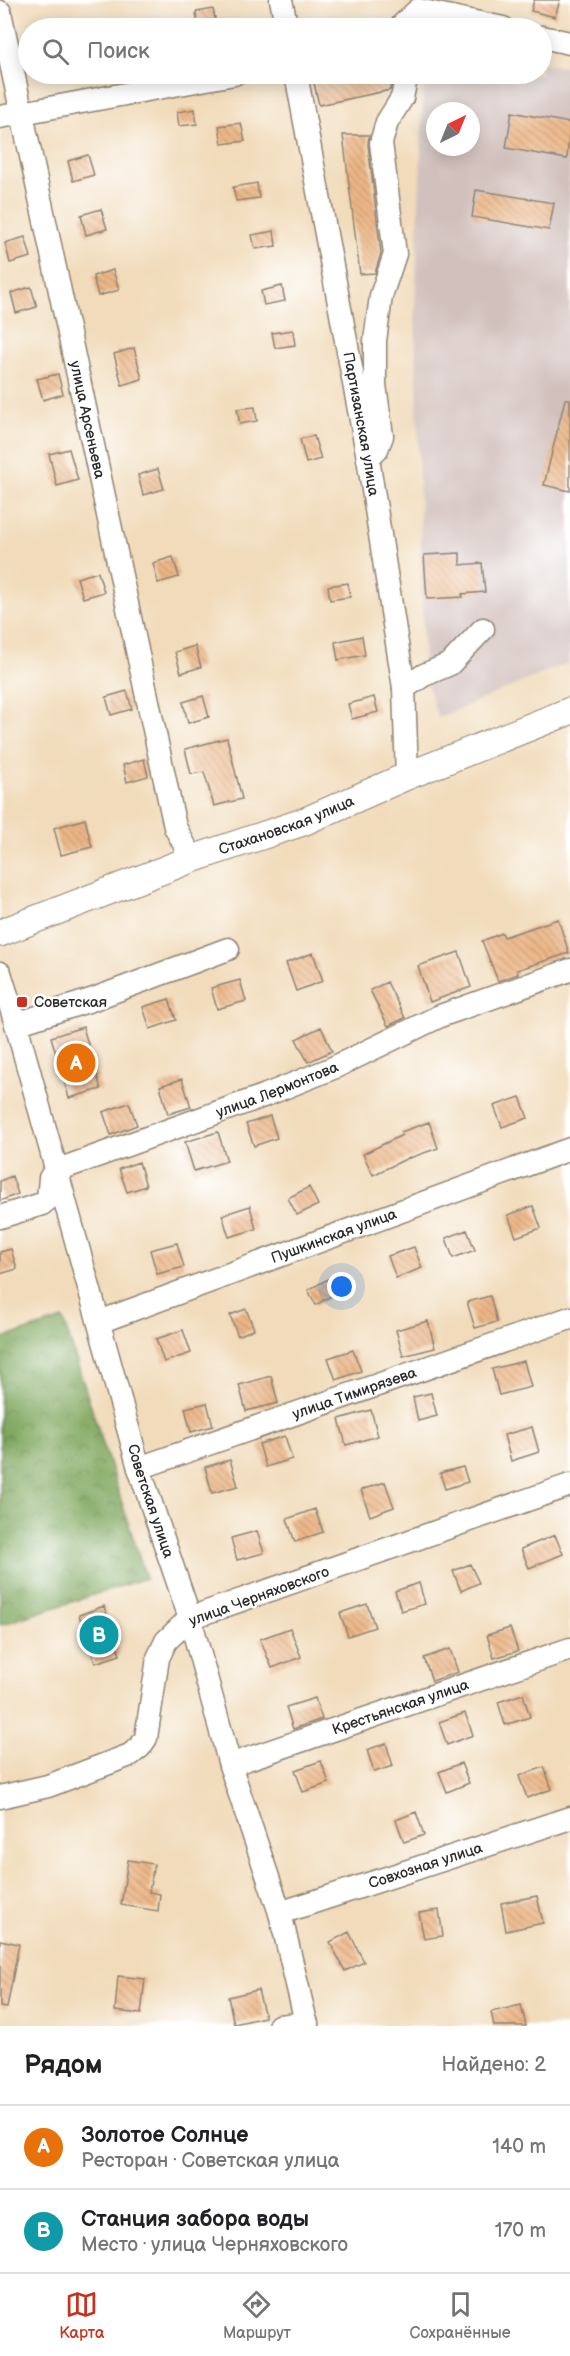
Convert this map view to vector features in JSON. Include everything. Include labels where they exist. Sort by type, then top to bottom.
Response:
[{"type":"main road","name":"Стахановская улица","points":[[0,933],[192,859],[303,822],[406,776],[570,711]]},
{"type":"street","points":[[280,0],[284,18]]},
{"type":"street","points":[[409,18],[422,5],[467,18]]},
{"type":"street","name":"улица Арсеньева","points":[[0,12],[175,827],[192,859]]},
{"type":"street","points":[[552,39],[570,43]]},
{"type":"street","points":[[0,117],[180,84]]},
{"type":"street","name":"Партизанская улица","points":[[298,84],[368,458],[404,688],[406,776]]},
{"type":"street","points":[[368,458],[377,449],[382,436],[375,385],[375,341],[381,296],[395,254],[381,143],[387,122],[402,98],[405,84]]},
{"type":"street","points":[[404,688],[424,675],[450,664],[483,629]]},
{"type":"street","points":[[16,1024],[91,1000],[228,950]]},
{"type":"street","name":"улица Лермонтова","points":[[55,1171],[266,1095],[333,1068],[440,1016],[570,970]]},
{"type":"street","name":"Советская улица","points":[[0,973],[139,1468],[190,1618],[230,1766],[280,1912],[307,2025]]},
{"type":"street","name":"Пушкинская улица","points":[[99,1322],[570,1149]]},
{"type":"street","points":[[0,1217],[42,1204],[48,1199],[50,1178],[55,1171]]},
{"type":"street","name":"улица Тимирязева","points":[[139,1468],[570,1318]]},
{"type":"street","name":"улица Черняховского","points":[[0,1797],[48,1786],[130,1755],[140,1747],[146,1738],[158,1658],[166,1641],[190,1618],[570,1485]]},
{"type":"street","name":"Крестьянская улица","points":[[230,1766],[570,1649]]},
{"type":"street","name":"Совхозная улица","points":[[280,1912],[570,1818]]},
{"type":"street","points":[[279,2026],[307,2025]]},
{"type":"shaded area","points":[[552,65],[570,68],[570,662],[438,718],[424,675],[415,311],[424,84],[552,84]]},
{"type":"green space","points":[[63,1319],[146,1578],[0,1625],[0,1339]]},
{"type":"building","points":[[534,0],[560,0],[555,17],[531,11]]},
{"type":"building","points":[[213,9],[215,18],[197,18],[196,12]]},
{"type":"building","points":[[314,84],[391,84],[390,90],[319,105]]},
{"type":"building","points":[[195,109],[197,124],[179,126],[177,112]]},
{"type":"building","points":[[512,112],[570,123],[567,159],[506,148]]},
{"type":"building","points":[[241,123],[245,141],[222,144],[219,126]]},
{"type":"building","points":[[343,135],[369,135],[368,145],[381,253],[375,273],[360,274]]},
{"type":"building","points":[[88,155],[94,175],[73,181],[68,161]]},
{"type":"building","points":[[257,183],[259,198],[236,201],[233,187]]},
{"type":"building","points":[[476,190],[554,203],[549,230],[472,217]]},
{"type":"building","points":[[101,209],[107,229],[86,235],[81,215]]},
{"type":"building","points":[[274,231],[276,246],[255,249],[252,235]]},
{"type":"building","points":[[25,237],[31,257],[10,263],[5,243]]},
{"type":"building","points":[[113,270],[119,290],[98,296],[93,276]]},
{"type":"building","points":[[282,286],[285,301],[264,305],[261,291]]},
{"type":"building","points":[[31,287],[37,307],[16,313],[11,293]]},
{"type":"building","points":[[293,330],[295,345],[275,348],[272,333]]},
{"type":"building","points":[[134,348],[142,379],[122,385],[114,354]]},
{"type":"building","points":[[58,374],[63,394],[43,400],[37,379]]},
{"type":"building","points":[[565,399],[570,399],[570,491],[544,485]]},
{"type":"building","points":[[255,407],[257,421],[240,424],[237,409]]},
{"type":"building","points":[[314,436],[321,459],[306,463],[300,439]]},
{"type":"building","points":[[69,449],[78,480],[57,486],[49,454]]},
{"type":"building","points":[[158,469],[164,489],[143,495],[138,475]]},
{"type":"building","points":[[460,553],[460,565],[482,563],[485,592],[462,594],[463,597],[427,599],[424,555]]},
{"type":"building","points":[[173,557],[179,577],[158,583],[153,563]]},
{"type":"building","points":[[98,572],[104,592],[83,598],[77,578]]},
{"type":"building","points":[[348,583],[350,597],[330,600],[328,586]]},
{"type":"building","points":[[362,636],[365,655],[338,660],[335,642]]},
{"type":"building","points":[[195,646],[201,667],[181,673],[175,652]]},
{"type":"building","points":[[127,691],[132,709],[111,715],[106,697]]},
{"type":"building","points":[[203,696],[209,717],[188,723],[183,702]]},
{"type":"building","points":[[374,697],[378,712],[352,719],[348,704]]},
{"type":"building","points":[[227,738],[242,799],[214,806],[204,772],[191,774],[185,749]]},
{"type":"building","points":[[144,759],[148,776],[127,782],[123,765]]},
{"type":"building","points":[[85,819],[92,847],[61,855],[54,828]]},
{"type":"building","points":[[558,919],[569,953],[517,970],[518,974],[498,981],[482,941],[502,933],[504,937]]},
{"type":"building","points":[[459,952],[471,987],[430,1002],[418,966]]},
{"type":"building","points":[[313,953],[323,981],[296,991],[286,963]]},
{"type":"building","points":[[240,980],[246,1001],[217,1009],[211,988]]},
{"type":"building","points":[[387,982],[405,1018],[388,1026],[370,990]]},
{"type":"building","points":[[169,999],[176,1020],[150,1029],[143,1007]]},
{"type":"building","points":[[83,1027],[101,1089],[69,1098],[51,1037]]},
{"type":"building","points":[[321,1027],[332,1051],[308,1062],[296,1039]]},
{"type":"building","points":[[182,1079],[191,1107],[168,1114],[160,1086]]},
{"type":"building","points":[[520,1097],[528,1118],[502,1127],[494,1106]]},
{"type":"building","points":[[129,1103],[137,1125],[111,1135],[103,1112]]},
{"type":"building","points":[[270,1116],[277,1138],[254,1146],[246,1124]]},
{"type":"building","points":[[429,1122],[438,1148],[410,1157],[373,1175],[363,1154],[402,1135],[401,1132]]},
{"type":"building","points":[[218,1132],[227,1161],[194,1171],[185,1142]]},
{"type":"building","points":[[139,1162],[146,1186],[127,1192],[119,1169]]},
{"type":"building","points":[[12,1176],[18,1194],[0,1201],[0,1181]]},
{"type":"building","points":[[309,1187],[318,1205],[297,1215],[288,1198]]},
{"type":"building","points":[[250,1206],[256,1229],[229,1237],[222,1215]]},
{"type":"building","points":[[533,1206],[541,1228],[516,1237],[508,1215]]},
{"type":"building","points":[[467,1230],[475,1250],[453,1258],[446,1238]]},
{"type":"building","points":[[177,1243],[184,1267],[157,1274],[150,1250]]},
{"type":"building","points":[[414,1247],[422,1268],[396,1278],[388,1256]]},
{"type":"building","points":[[11,1249],[17,1269],[0,1274],[0,1252]]},
{"type":"building","points":[[328,1279],[336,1293],[316,1305],[308,1290]]},
{"type":"building","points":[[490,1296],[497,1322],[475,1328],[467,1302]]},
{"type":"building","points":[[246,1309],[254,1329],[238,1336],[230,1315]]},
{"type":"building","points":[[428,1321],[435,1348],[403,1356],[396,1330]]},
{"type":"building","points":[[183,1330],[191,1353],[164,1362],[156,1339]]},
{"type":"building","points":[[353,1350],[361,1371],[336,1380],[328,1358]]},
{"type":"building","points":[[524,1361],[531,1387],[499,1395],[492,1369]]},
{"type":"building","points":[[271,1376],[278,1403],[246,1411],[239,1385]]},
{"type":"building","points":[[431,1393],[437,1416],[418,1421],[413,1397]]},
{"type":"building","points":[[207,1403],[213,1426],[191,1432],[185,1408]]},
{"type":"building","points":[[371,1410],[378,1436],[346,1445],[339,1419]]},
{"type":"building","points":[[532,1427],[539,1452],[511,1461],[504,1435]]},
{"type":"building","points":[[285,1436],[292,1459],[266,1467],[259,1444]]},
{"type":"building","points":[[230,1460],[238,1486],[212,1493],[205,1467]]},
{"type":"building","points":[[463,1467],[468,1482],[445,1489],[440,1473]]},
{"type":"building","points":[[385,1482],[394,1507],[370,1516],[361,1490]]},
{"type":"building","points":[[315,1509],[323,1532],[295,1542],[287,1519]]},
{"type":"building","points":[[257,1531],[264,1553],[237,1560],[231,1538]]},
{"type":"building","points":[[555,1535],[563,1554],[529,1568],[521,1549]]},
{"type":"building","points":[[470,1564],[479,1583],[461,1591],[453,1571]]},
{"type":"building","points":[[419,1583],[425,1604],[401,1611],[395,1591]]},
{"type":"building","points":[[367,1604],[375,1627],[348,1636],[340,1613]]},
{"type":"building","points":[[104,1606],[120,1655],[95,1663],[79,1615]]},
{"type":"building","points":[[290,1628],[301,1657],[272,1668],[260,1639]]},
{"type":"building","points":[[510,1628],[518,1651],[494,1658],[487,1635]]},
{"type":"building","points":[[450,1649],[458,1672],[432,1681],[424,1658]]},
{"type":"building","points":[[523,1694],[530,1717],[505,1725],[498,1702]]},
{"type":"building","points":[[315,1698],[322,1719],[293,1729],[286,1707]]},
{"type":"building","points":[[465,1713],[473,1735],[447,1745],[439,1722]]},
{"type":"building","points":[[386,1743],[393,1766],[374,1772],[367,1750]]},
{"type":"building","points":[[321,1761],[329,1783],[303,1792],[295,1770]]},
{"type":"building","points":[[461,1763],[469,1783],[447,1792],[439,1772]]},
{"type":"building","points":[[544,1767],[552,1789],[527,1798],[519,1776]]},
{"type":"building","points":[[416,1812],[424,1835],[404,1842],[396,1820]]},
{"type":"building","points":[[128,1860],[154,1864],[149,1892],[160,1894],[158,1911],[121,1905]]},
{"type":"building","points":[[537,1896],[543,1923],[506,1931],[501,1903]]},
{"type":"building","points":[[439,1910],[443,1936],[424,1939],[419,1913]]},
{"type":"building","points":[[349,1932],[364,1962],[345,1971],[330,1942]]},
{"type":"building","points":[[0,1940],[19,1944],[7,2008],[0,2007]]},
{"type":"building","points":[[118,1976],[145,1979],[141,2014],[115,2011]]},
{"type":"building","points":[[258,1990],[265,2017],[234,2024],[228,1997]]},
{"type":"building","points":[[521,2005],[526,2026],[494,2026],[491,2012]]},
{"type":"place","name":"Советская","points":[[22,1002]]},
{"type":"place","name":"Золотое Солнце","points":[[76,1063]]},
{"type":"place","name":"Станция забора воды","points":[[99,1635]]}]
